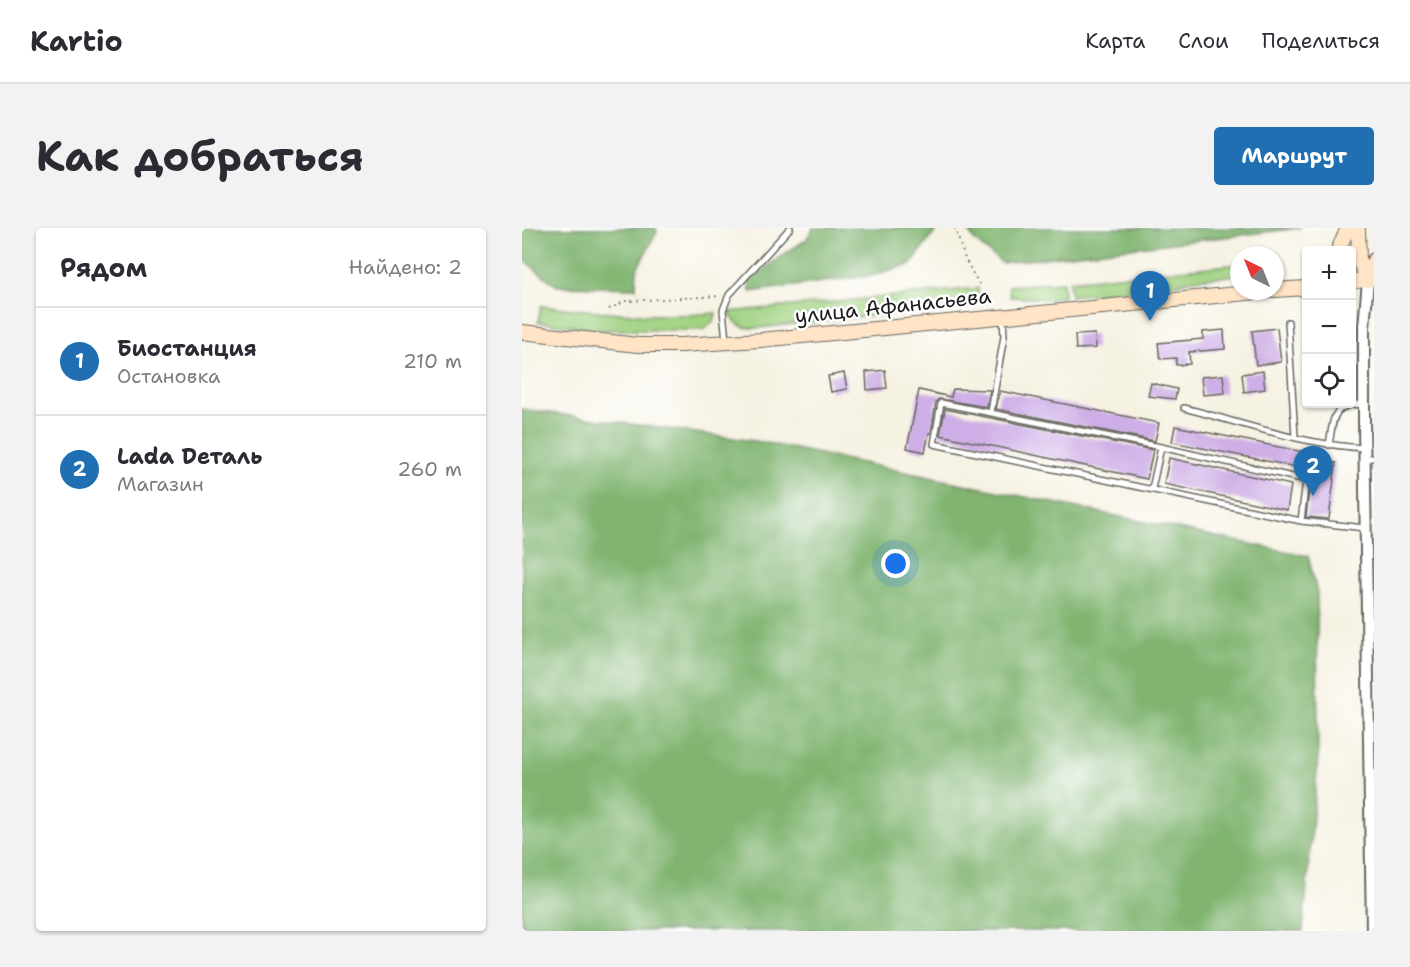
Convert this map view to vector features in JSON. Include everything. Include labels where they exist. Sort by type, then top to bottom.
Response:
[{"type":"main road","points":[[1340,246],[1347,228]]},
{"type":"main road","points":[[1358,228],[1359,261],[1372,280]]},
{"type":"main road","points":[[1372,280],[1374,260]]},
{"type":"main road","points":[[1356,282],[1372,280]]},
{"type":"main road","points":[[1284,289],[1302,288]]},
{"type":"main road","name":"улица Афанасьева","points":[[522,332],[638,345],[726,342],[1230,295]]},
{"type":"street","points":[[1372,280],[1364,327],[1364,404],[1369,423],[1366,528],[1370,547],[1372,931]]},
{"type":"lane","points":[[726,342],[723,310],[729,296],[790,228]]},
{"type":"lane","points":[[991,412],[1004,336],[1003,316]]},
{"type":"lane","points":[[1288,322],[1295,437]]},
{"type":"lane","points":[[1301,521],[1306,480],[1161,447],[941,403],[934,444],[1301,521],[1366,528]]},
{"type":"lane","points":[[1329,445],[1334,416],[1342,407],[1364,404]]},
{"type":"lane","points":[[1184,408],[1368,455]]},
{"type":"lane","points":[[1152,489],[1161,447]]},
{"type":"path","points":[[954,228],[966,259],[980,284]]},
{"type":"path","points":[[609,309],[626,301],[729,296]]},
{"type":"green space","points":[[522,228],[656,228],[657,232],[637,269],[636,288],[557,286],[522,259]]},
{"type":"green space","points":[[813,228],[938,228],[911,264],[875,275],[750,292],[749,282],[782,255],[806,240]]},
{"type":"green space","points":[[966,228],[1301,228],[1002,263],[975,241]]},
{"type":"green space","points":[[1230,265],[1230,276],[1194,279],[1168,287],[1071,296],[1069,281]]},
{"type":"green space","points":[[1063,282],[1064,297],[1048,299],[1010,297],[1009,286]]},
{"type":"green space","points":[[978,288],[979,299],[955,307],[757,328],[740,325],[729,312]]},
{"type":"green space","points":[[541,306],[650,315],[716,313],[712,323],[703,330],[604,330],[538,322]]},
{"type":"green space","points":[[522,409],[762,442],[1308,556],[1317,592],[1318,759],[1303,931],[522,931]]},
{"type":"building","points":[[1277,328],[1281,362],[1256,365],[1252,331]]},
{"type":"building","points":[[1224,330],[1225,349],[1189,352],[1190,364],[1176,365],[1176,358],[1160,359],[1158,343],[1203,339],[1203,332]]},
{"type":"building","points":[[1095,334],[1096,348],[1076,349],[1075,335]]},
{"type":"building","points":[[885,370],[887,388],[867,390],[866,372]]},
{"type":"building","points":[[1263,371],[1265,389],[1244,392],[1242,374]]},
{"type":"building","points":[[844,373],[847,389],[831,392],[828,376]]},
{"type":"building","points":[[1223,375],[1225,393],[1203,395],[1201,377]]},
{"type":"building","points":[[1151,383],[1177,389],[1175,399],[1148,396]]},
{"type":"building","points":[[953,389],[990,390],[987,407],[939,399],[936,402],[925,452],[907,448],[919,390],[951,397]]},
{"type":"building","points":[[1000,391],[1159,423],[1155,441],[996,409]]},
{"type":"building","points":[[945,409],[1153,450],[1147,479],[940,435]]},
{"type":"building","points":[[1175,426],[1319,455],[1318,461],[1336,463],[1329,519],[1306,517],[1311,470],[1172,442]]},
{"type":"building","points":[[1169,458],[1291,485],[1287,510],[1164,484]]},
{"type":"place","name":"Биостанция","points":[[1150,321]]},
{"type":"place","name":"Lada Dеталь","points":[[1313,496]]}]
